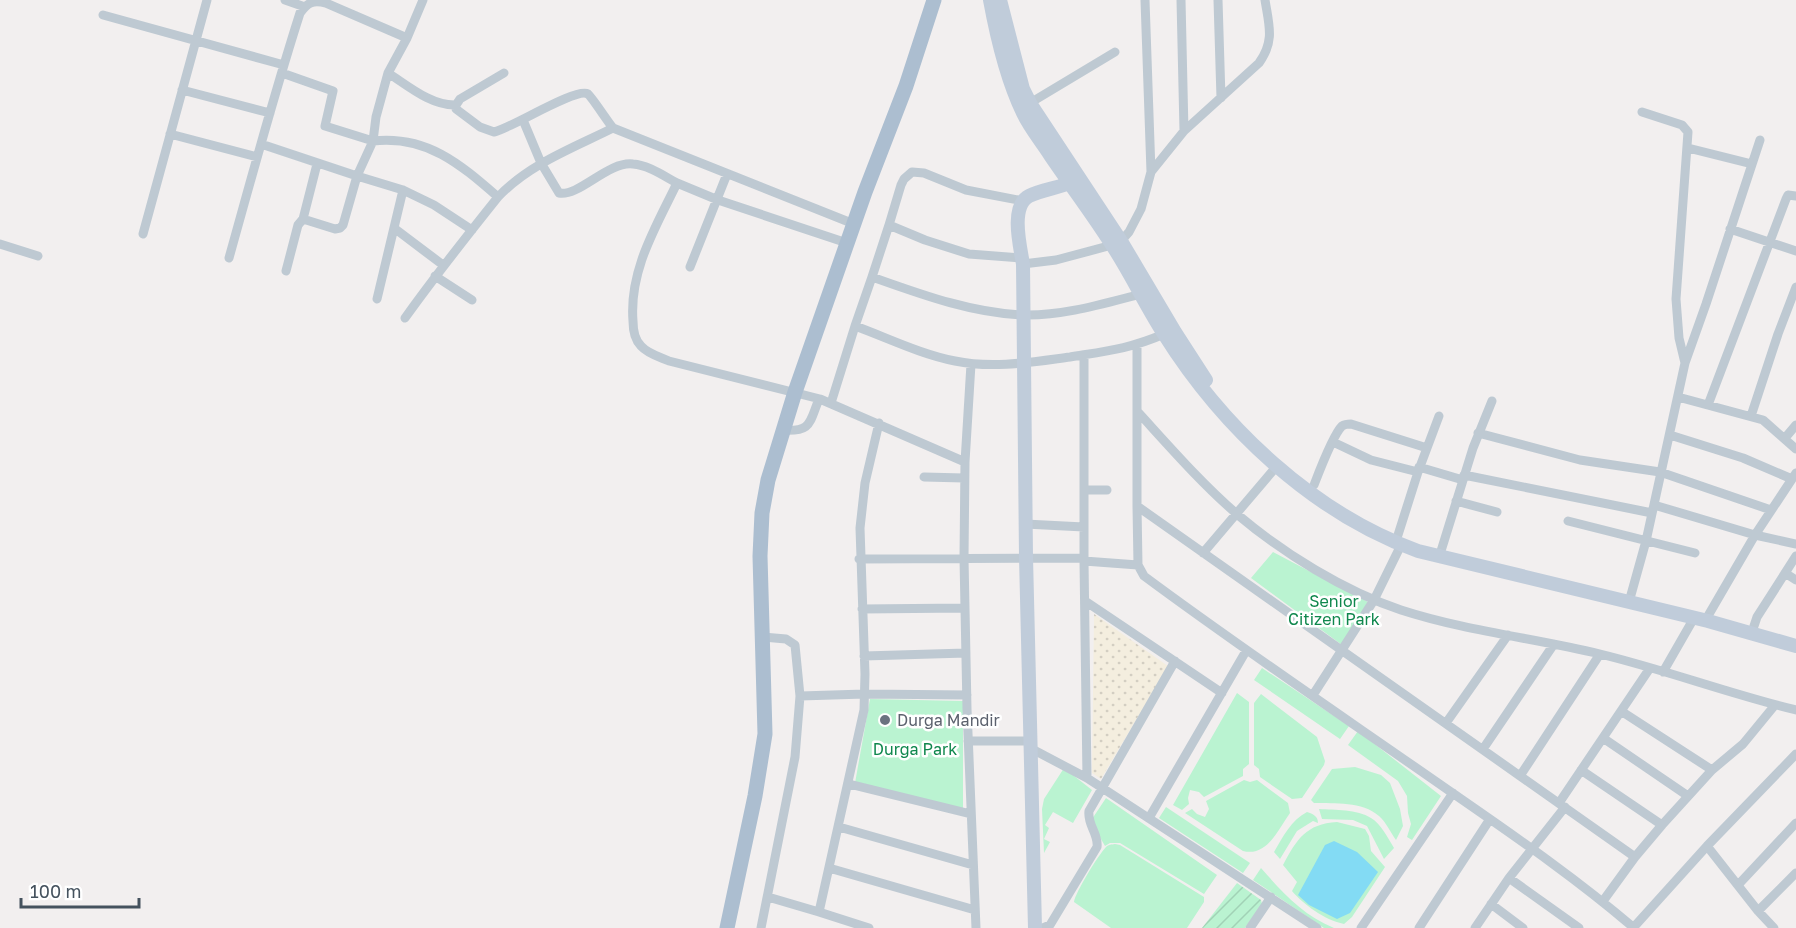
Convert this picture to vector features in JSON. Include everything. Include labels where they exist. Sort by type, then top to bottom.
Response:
[{"type":"main road","points":[[727,928],[755,795],[765,734],[760,556],[762,513],[768,480],[782,430],[847,243],[906,86],[934,0]]},
{"type":"street","points":[[143,234],[207,0]]},
{"type":"street","points":[[285,0],[305,7]]},
{"type":"street","points":[[303,219],[328,227],[340,228],[357,176],[373,141],[376,117],[388,73],[407,38],[423,0]]},
{"type":"street","points":[[990,0],[1005,63],[1024,114],[1117,243],[1218,395],[1230,410],[1267,445],[1314,485],[1399,540],[1703,617],[1796,646]]},
{"type":"street","points":[[1000,0],[1023,89],[1074,181]]},
{"type":"street","points":[[889,225],[925,240],[969,254],[1022,261],[1056,260],[1117,243],[1129,232],[1141,209],[1151,172],[1145,0]]},
{"type":"street","points":[[1181,0],[1184,131]]},
{"type":"street","points":[[1218,0],[1221,98]]},
{"type":"street","points":[[1151,172],[1184,131],[1259,63],[1270,45],[1265,0]]},
{"type":"street","points":[[229,258],[300,13],[310,2],[326,3],[407,38]]},
{"type":"street","points":[[103,15],[283,69],[333,91],[325,126],[373,141],[390,139],[441,153],[466,169],[498,197]]},
{"type":"street","points":[[1030,103],[1115,52]]},
{"type":"street","points":[[388,73],[432,100],[456,105]]},
{"type":"street","points":[[456,105],[460,99],[504,74]]},
{"type":"street","points":[[182,90],[270,113]]},
{"type":"street","points":[[456,105],[458,111],[489,132],[499,131],[583,93],[591,96],[613,128],[854,224]]},
{"type":"street","points":[[1642,112],[1682,125],[1688,132],[1676,299],[1679,338],[1685,363]]},
{"type":"street","points":[[523,120],[555,190],[563,194],[625,164],[642,166],[718,200],[847,243]]},
{"type":"street","points":[[405,318],[443,265],[506,188],[541,163],[613,128]]},
{"type":"street","points":[[170,134],[257,157]]},
{"type":"street","points":[[1630,598],[1646,541],[1685,363],[1760,140]]},
{"type":"street","points":[[261,144],[403,190],[434,205],[472,230]]},
{"type":"street","points":[[1688,148],[1752,164]]},
{"type":"street","points":[[286,271],[298,225],[303,219],[317,164]]},
{"type":"street","points":[[831,403],[904,179],[912,172],[924,173],[966,190],[1023,201]]},
{"type":"street","points":[[690,267],[727,174]]},
{"type":"street","points":[[1035,928],[1025,524],[1022,261],[1017,215],[1023,201],[1031,195],[1074,181]]},
{"type":"street","points":[[677,183],[645,250],[636,276],[632,311],[636,340],[647,352],[669,361],[831,403],[965,462]]},
{"type":"street","points":[[377,299],[403,190]]},
{"type":"street","points":[[1708,405],[1786,199],[1788,195],[1796,196]]},
{"type":"street","points":[[394,228],[443,265]]},
{"type":"street","points":[[1730,229],[1796,251]]},
{"type":"street","points":[[1117,243],[1141,294],[1164,334],[1219,409],[1276,467],[1342,513],[1442,558],[1630,598]]},
{"type":"street","points":[[0,244],[38,256]]},
{"type":"street","points":[[435,276],[472,300]]},
{"type":"street","points":[[872,277],[950,303],[1023,315],[1052,313],[1141,294]]},
{"type":"street","points":[[1751,416],[1796,287]]},
{"type":"street","points":[[855,326],[924,353],[971,364],[1024,364],[1084,355],[1137,346],[1164,334]]},
{"type":"street","points":[[1137,346],[1138,565],[1144,576],[1246,651],[1532,848],[1603,901],[1634,928],[1707,846],[1796,754]]},
{"type":"street","points":[[1084,355],[1087,777]]},
{"type":"street","points":[[971,364],[964,478],[964,558],[968,741],[976,928]]},
{"type":"street","points":[[1678,397],[1763,420],[1796,449]]},
{"type":"street","points":[[782,430],[799,431],[808,426],[819,399]]},
{"type":"street","points":[[1441,552],[1478,433],[1491,401]]},
{"type":"street","points":[[1137,411],[1192,471],[1237,514],[1299,559],[1374,600],[1427,618],[1600,654],[1796,710]]},
{"type":"street","points":[[1313,695],[1374,600],[1399,540],[1418,470],[1439,416]]},
{"type":"street","points":[[819,912],[862,723],[865,694],[859,558],[861,505],[879,423]]},
{"type":"street","points":[[1314,485],[1341,427],[1351,424],[1426,448]]},
{"type":"street","points":[[1785,438],[1796,424]]},
{"type":"street","points":[[1478,433],[1580,460],[1660,472],[1771,510]]},
{"type":"street","points":[[1663,672],[1703,617],[1794,476],[1670,435]]},
{"type":"street","points":[[1333,442],[1371,460],[1464,478],[1653,509],[1796,544]]},
{"type":"street","points":[[1203,553],[1276,467]]},
{"type":"street","points":[[924,477],[964,478]]},
{"type":"street","points":[[1084,490],[1107,490]]},
{"type":"street","points":[[1456,501],[1497,512]]},
{"type":"street","points":[[1137,506],[1635,857]]},
{"type":"street","points":[[1568,521],[1695,553]]},
{"type":"street","points":[[1025,524],[1084,527]]},
{"type":"street","points":[[1754,626],[1757,617],[1796,556]]},
{"type":"street","points":[[859,558],[1026,557],[1084,559],[1138,565]]},
{"type":"street","points":[[1785,573],[1796,580]]},
{"type":"street","points":[[1085,601],[1222,693]]},
{"type":"street","points":[[862,609],[965,608]]},
{"type":"street","points":[[1703,617],[1754,626],[1796,639]]},
{"type":"street","points":[[1446,723],[1508,635]]},
{"type":"street","points":[[761,928],[795,757],[800,696],[795,645],[786,639],[763,637]]},
{"type":"street","points":[[1483,749],[1554,644]]},
{"type":"street","points":[[1149,818],[1246,651]]},
{"type":"street","points":[[864,656],[966,653]]},
{"type":"street","points":[[1520,776],[1600,654]]},
{"type":"street","points":[[1049,927],[1097,848],[1096,835],[1088,816],[1102,787],[1175,661]]},
{"type":"street","points":[[1475,928],[1562,805],[1581,770],[1650,668]]},
{"type":"street","points":[[800,696],[967,695]]},
{"type":"street","points":[[1603,901],[1662,825],[1712,770],[1743,744],[1775,705]]},
{"type":"street","points":[[1621,711],[1712,770]]},
{"type":"street","points":[[1603,738],[1688,796]]},
{"type":"street","points":[[968,741],[1031,745],[1087,777],[1271,897],[1311,926]]},
{"type":"street","points":[[1581,770],[1662,825]]},
{"type":"street","points":[[849,784],[971,814]]},
{"type":"street","points":[[1361,928],[1453,793]]},
{"type":"street","points":[[1419,928],[1490,819]]},
{"type":"street","points":[[1738,885],[1796,823]]},
{"type":"street","points":[[839,827],[973,865]]},
{"type":"street","points":[[1707,846],[1774,928]]},
{"type":"street","points":[[829,868],[975,909]]},
{"type":"street","points":[[1758,911],[1796,873]]},
{"type":"street","points":[[1509,878],[1579,928]]},
{"type":"street","points":[[768,897],[869,928]]},
{"type":"street","points":[[1250,928],[1271,897]]},
{"type":"street","points":[[1491,904],[1523,928]]},
{"type":"green space","name":"Senior Citizen Park","points":[[1273,552],[1368,602],[1342,645],[1251,578]]},
{"type":"green space","points":[[1262,668],[1349,726],[1340,739],[1254,680]]},
{"type":"green space","points":[[1237,693],[1249,702],[1249,764],[1243,769],[1243,776],[1204,797],[1199,792],[1190,790],[1189,804],[1182,810],[1173,805]]},
{"type":"green space","points":[[1261,694],[1317,737],[1325,761],[1302,798],[1292,799],[1260,777],[1259,769],[1254,765],[1254,703]]},
{"type":"green space","name":"Durga Park","points":[[870,699],[963,701],[963,811],[855,783]]},
{"type":"green space","points":[[1358,731],[1441,796],[1412,840],[1407,837],[1411,824],[1407,796],[1398,781],[1348,745]]},
{"type":"green space","points":[[1355,767],[1381,775],[1390,783],[1400,809],[1403,826],[1396,840],[1384,821],[1372,811],[1356,806],[1314,803],[1311,800],[1332,769]]},
{"type":"green space","points":[[1064,768],[1092,790],[1073,823],[1053,812],[1045,825],[1049,828],[1044,839],[1050,842],[1044,853],[1042,809],[1044,799]]},
{"type":"green space","points":[[1244,780],[1250,782],[1257,780],[1288,803],[1290,813],[1271,841],[1259,850],[1251,852],[1243,851],[1185,813],[1192,809],[1205,817],[1209,809],[1206,801]]},
{"type":"green space","points":[[1106,798],[1217,875],[1204,894],[1120,843],[1110,843],[1105,846],[1092,819]]},
{"type":"green space","points":[[1166,807],[1250,863],[1243,873],[1159,818]]},
{"type":"green space","points":[[1319,809],[1346,810],[1371,818],[1378,824],[1394,848],[1384,859],[1367,826],[1353,820],[1322,819]]},
{"type":"green space","points":[[1307,812],[1316,817],[1318,823],[1313,821],[1297,831],[1280,859],[1274,852],[1292,824]]},
{"type":"green space","points":[[1337,822],[1365,829],[1369,836],[1371,851],[1385,867],[1352,917],[1344,924],[1322,915],[1297,896],[1292,891],[1297,882],[1283,865],[1304,834],[1317,826]]},
{"type":"green space","points":[[1115,844],[1204,897],[1204,902],[1187,928],[1111,928],[1074,902],[1098,857],[1107,846]]},
{"type":"green space","points":[[1261,868],[1303,910],[1334,928],[1324,928],[1253,880]]},
{"type":"green space","points":[[1237,883],[1261,900],[1262,904],[1245,928],[1202,928]]},
{"type":"sand","points":[[1094,614],[1168,666],[1101,779],[1092,773]]},
{"type":"water","points":[[1334,841],[1357,852],[1378,872],[1350,913],[1337,919],[1309,905],[1298,895],[1325,845]]},
{"type":"place","name":"Durga Mandir","points":[[885,720]]}]
